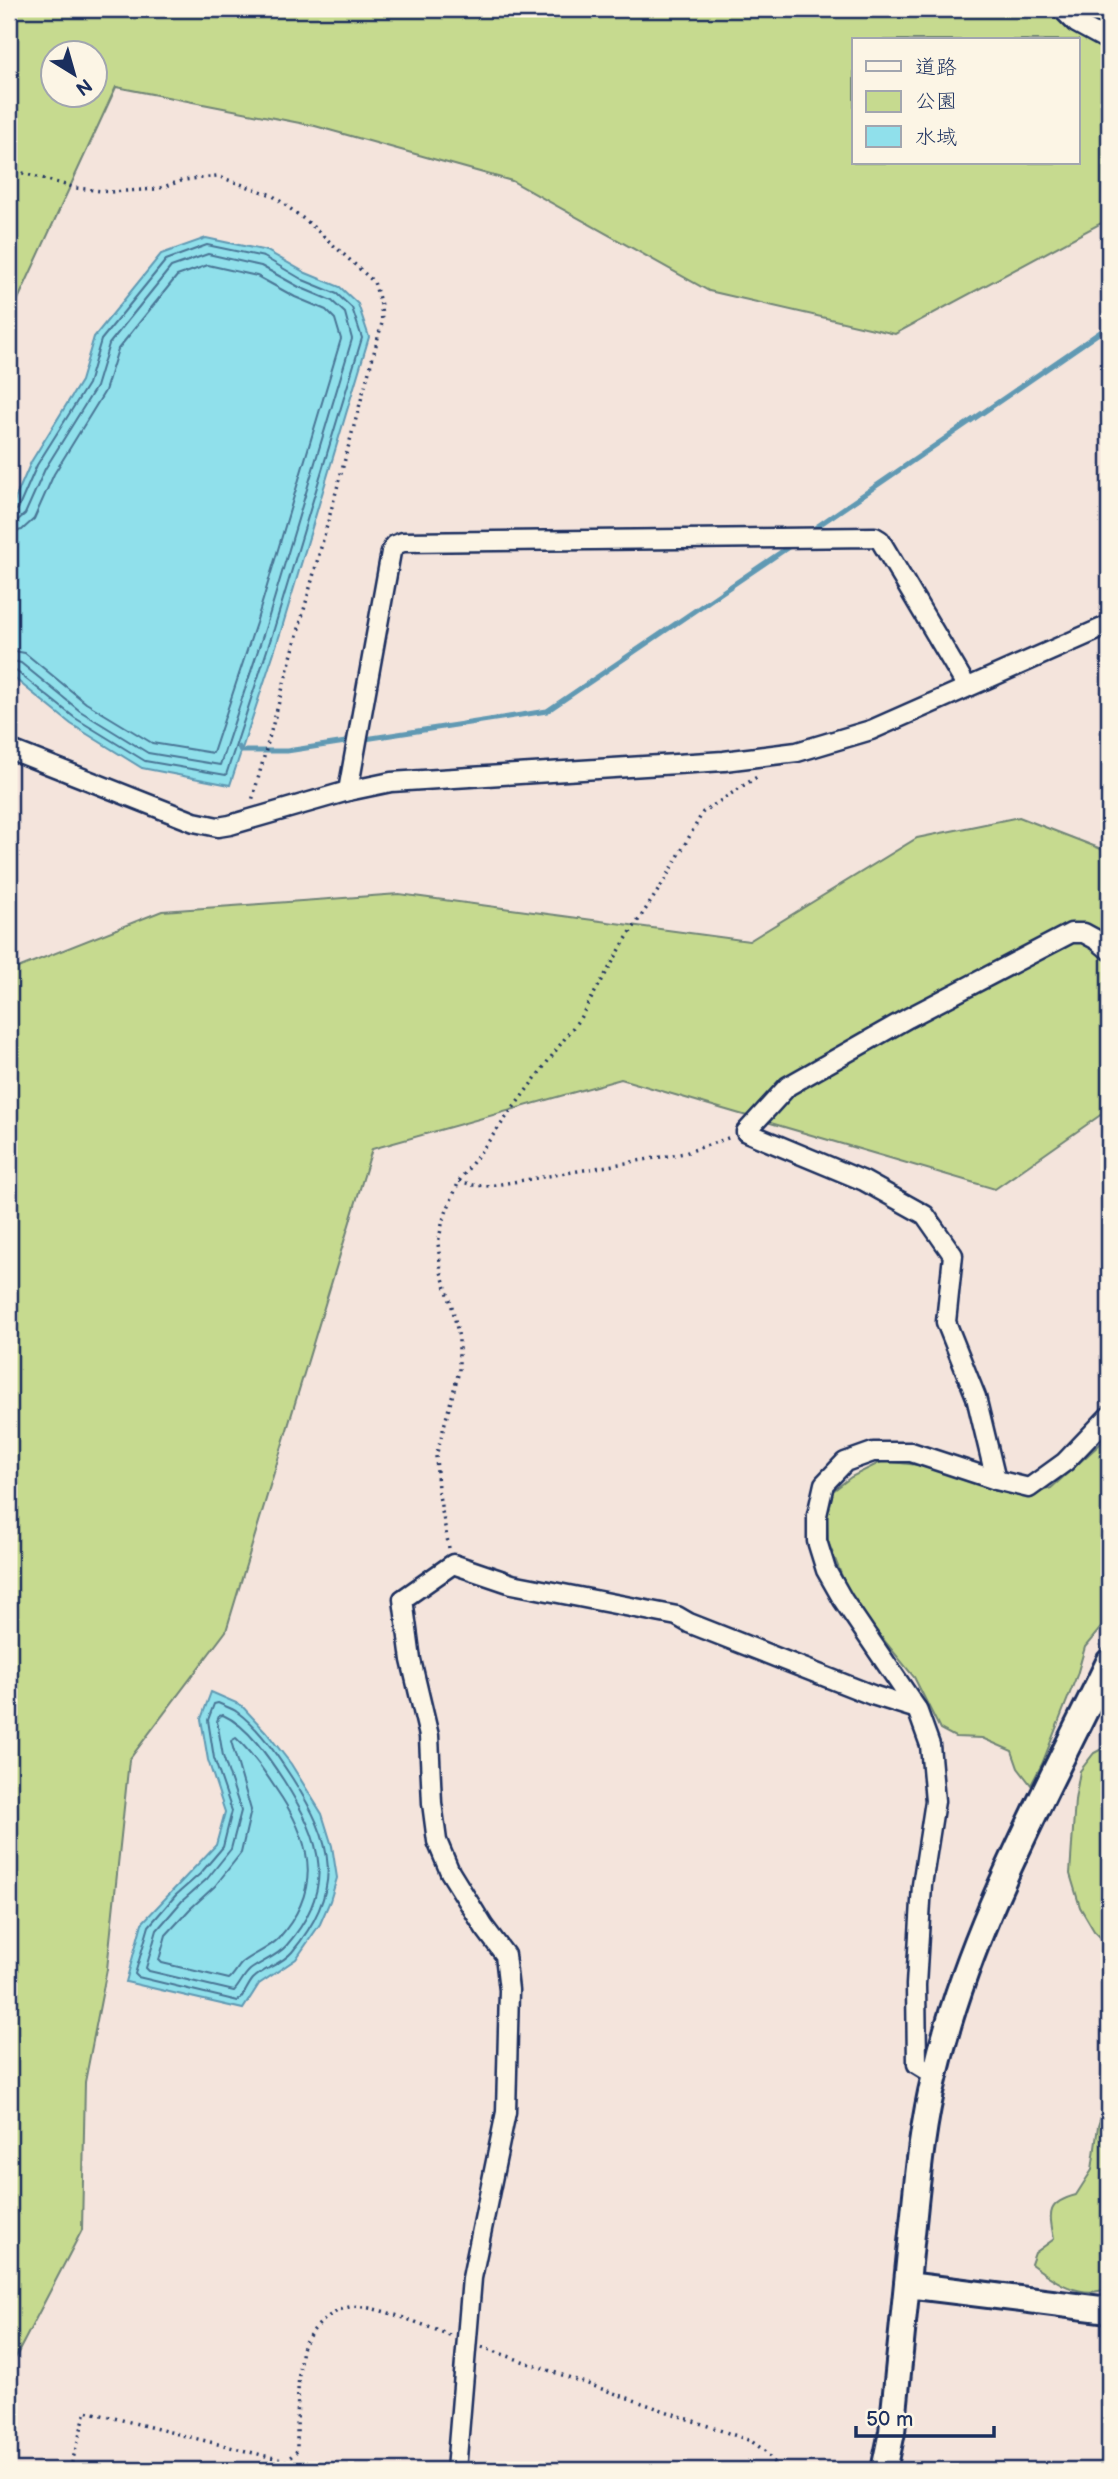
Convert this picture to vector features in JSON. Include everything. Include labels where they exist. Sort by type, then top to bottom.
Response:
[{"type":"street","points":[[1062,9],[1076,23],[1109,41]]},
{"type":"street","points":[[348,792],[391,552],[395,545],[403,542],[875,537],[880,540],[967,687]]},
{"type":"street","points":[[9,749],[194,822],[218,827],[391,782],[696,763],[797,752],[871,730],[1109,625]]},
{"type":"street","points":[[996,1480],[976,1397],[946,1322],[953,1255],[925,1215],[864,1181],[746,1132],[788,1086],[896,1024],[1071,933],[1084,933],[1109,950]]},
{"type":"street","points":[[935,2075],[917,2064],[916,1986],[921,1910],[935,1801],[930,1745],[917,1709],[843,1600],[826,1570],[817,1541],[817,1515],[824,1485],[845,1462],[873,1451],[911,1452],[1028,1488],[1065,1462],[1109,1416]]},
{"type":"street","points":[[456,2470],[472,2278],[506,2112],[509,1990],[505,1955],[450,1872],[437,1842],[429,1737],[411,1660],[403,1599],[453,1564],[512,1584],[677,1616],[872,1695],[917,1709]]},
{"type":"street","points":[[884,2470],[891,2432],[921,2140],[956,1997],[981,1929],[1011,1862],[1109,1662]]},
{"type":"street","points":[[907,2285],[1109,2310]]},
{"type":"path","points":[[9,169],[76,188],[111,192],[157,189],[201,177],[217,176],[272,195],[309,223],[374,282],[382,305],[382,323],[246,821]]},
{"type":"path","points":[[453,1564],[445,1535],[436,1456],[459,1371],[459,1338],[441,1272],[438,1243],[443,1220],[459,1181],[580,1018],[626,939],[665,880],[703,812],[766,772]]},
{"type":"path","points":[[459,1181],[489,1186],[643,1161],[685,1153],[746,1132]]},
{"type":"path","points":[[70,2470],[86,2411],[286,2461],[297,2451],[296,2424],[303,2346],[327,2317],[350,2306],[384,2311],[751,2441],[765,2451],[780,2470]]},
{"type":"green space","points":[[9,9],[1109,9],[1109,219],[895,334],[709,291],[512,181],[315,126],[116,87],[108,104],[108,38],[38,38],[38,108],[106,108],[9,319]]},
{"type":"green space","points":[[1019,817],[1109,852],[1109,1109],[995,1189],[621,1079],[372,1149],[226,1631],[129,1760],[107,1969],[85,2082],[82,2230],[9,2370],[9,962],[18,968],[162,911],[399,894],[749,941],[917,838]]},
{"type":"green space","points":[[1109,1436],[1109,1618],[1085,1647],[1077,1675],[1031,1785],[1018,1768],[1012,1751],[982,1738],[955,1737],[940,1729],[914,1677],[852,1601],[828,1542],[827,1516],[833,1491],[851,1477],[883,1461],[918,1465],[1026,1496],[1051,1488]]},
{"type":"green space","points":[[1109,1745],[1109,1946],[1094,1931],[1080,1907],[1070,1874],[1075,1800],[1080,1771],[1094,1753]]},
{"type":"green space","points":[[1109,2098],[1109,2288],[1088,2292],[1068,2287],[1031,2264],[1035,2253],[1054,2239],[1052,2210],[1059,2202],[1076,2195],[1092,2170],[1098,2126]]},
{"type":"water","points":[[206,238],[267,251],[306,273],[340,287],[358,304],[369,337],[281,631],[230,785],[142,768],[71,724],[9,674],[9,513],[31,462],[81,381],[94,337],[161,254]]},
{"type":"water","points":[[211,1692],[241,1705],[291,1764],[322,1814],[332,1846],[337,1878],[320,1924],[296,1959],[259,1984],[243,2009],[126,1982],[142,1923],[216,1845],[225,1812],[208,1760],[201,1719]]},
{"type":"waterway","points":[[809,532],[1109,326]]},
{"type":"waterway","points":[[239,747],[241,751],[287,751],[547,711],[793,544]]}]
